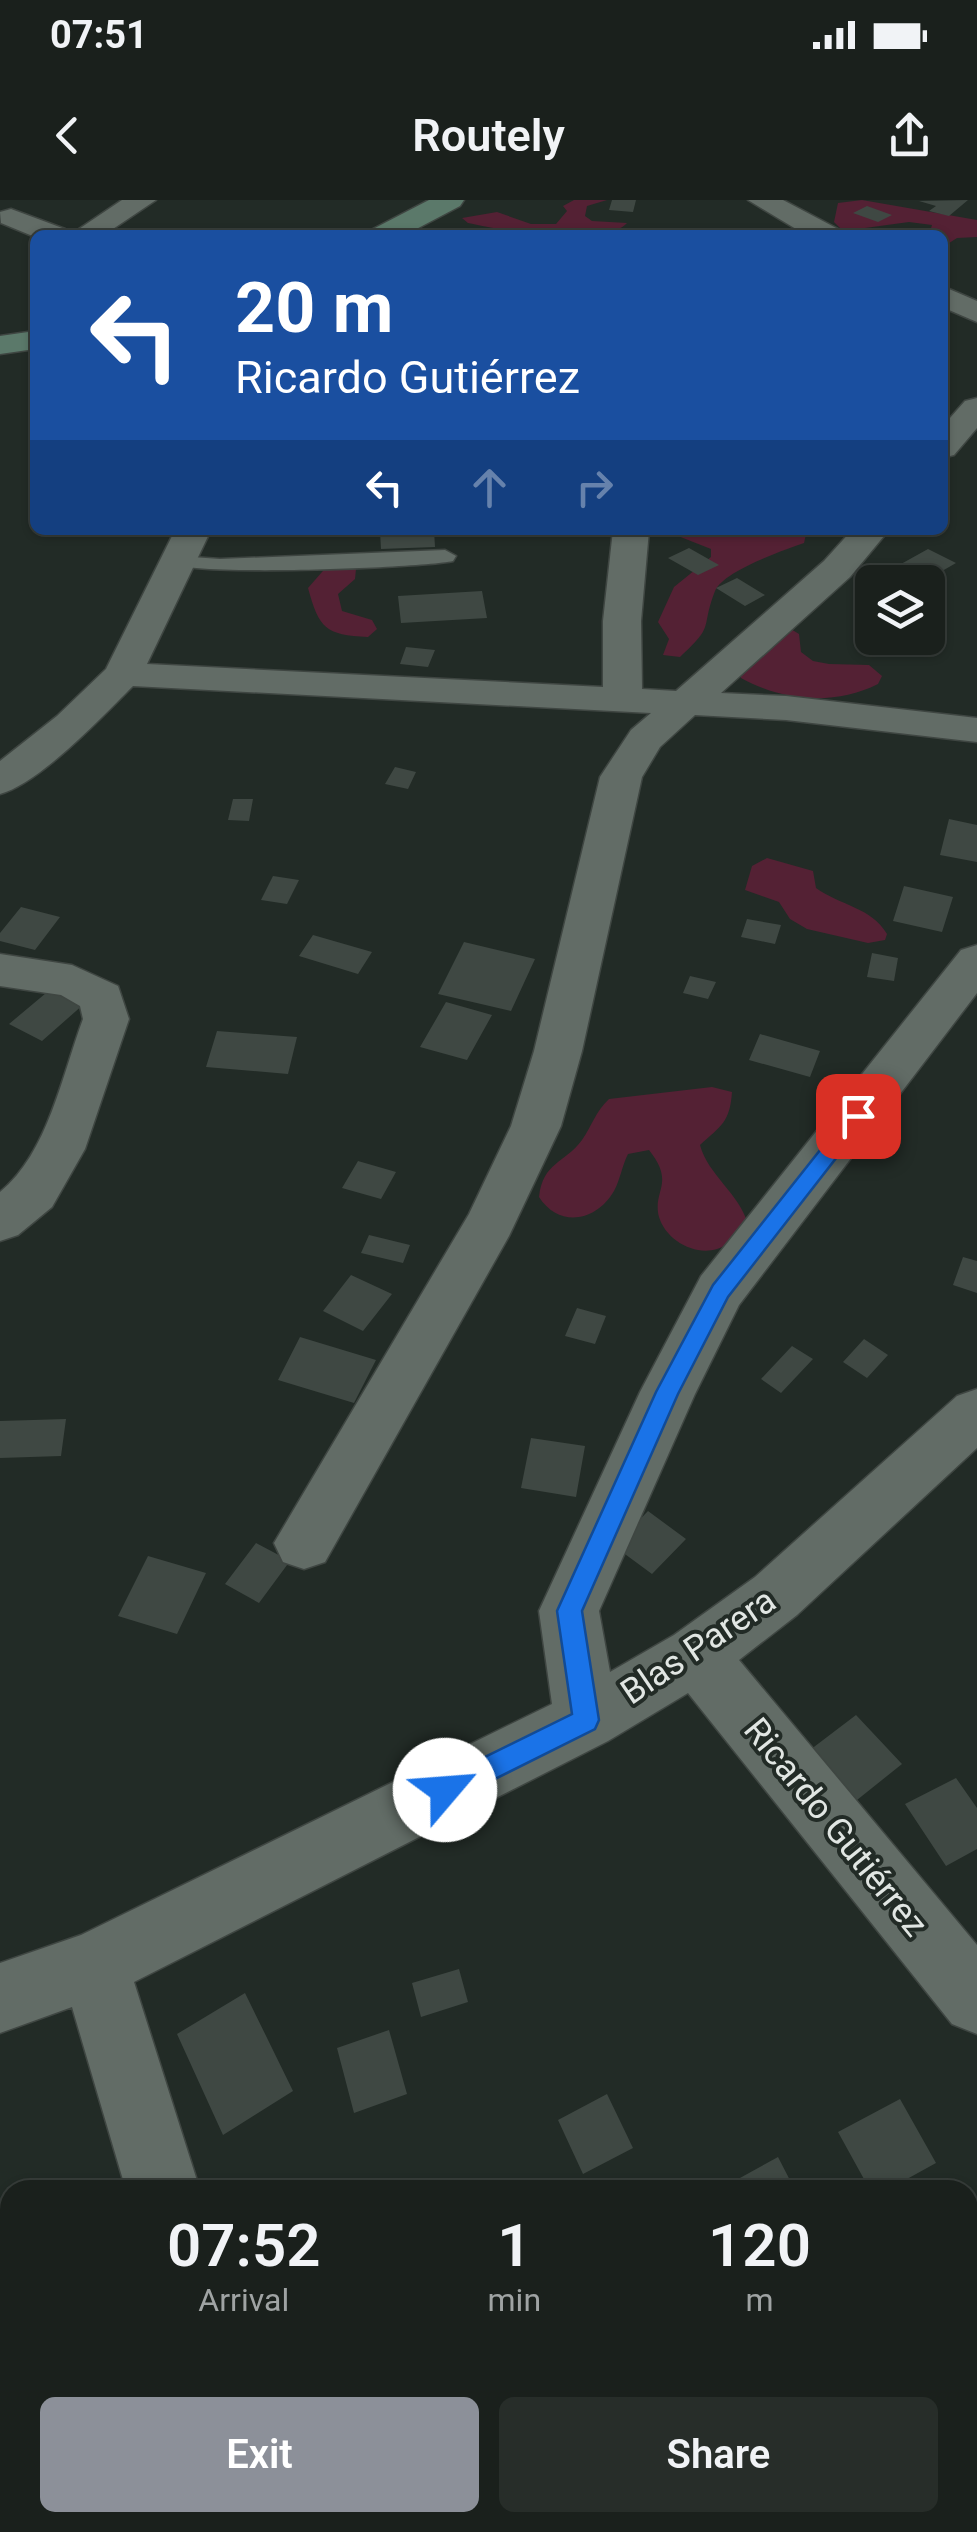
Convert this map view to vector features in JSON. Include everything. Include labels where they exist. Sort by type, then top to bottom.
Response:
[{"type":"street","points":[[92,230],[142,200]]},
{"type":"street","points":[[393,230],[450,200]]},
{"type":"street","points":[[762,200],[818,230]]},
{"type":"street","points":[[774,230],[817,200]]},
{"type":"street","points":[[11,217],[44,230]]},
{"type":"street","points":[[948,298],[977,313]]},
{"type":"street","points":[[0,345],[30,341]]},
{"type":"street","points":[[948,441],[977,408]]},
{"type":"street","points":[[623,699],[622,621],[631,535]]},
{"type":"street","points":[[304,1544],[492,1222],[536,1126],[558,1051],[621,777],[645,739],[837,569],[866,535]]},
{"type":"street","points":[[0,781],[71,725],[123,674],[186,546]]},
{"type":"street","points":[[123,674],[786,708],[977,730]]},
{"type":"street","points":[[586,1720],[570,1611],[668,1392],[720,1291],[977,961]]},
{"type":"street","points":[[0,970],[72,981],[102,997],[106,1020],[60,1149],[34,1193],[0,1220]]},
{"type":"street","name":"Blas Parera","points":[[0,1998],[94,1965],[586,1720],[696,1655],[776,1596],[977,1414]]},
{"type":"street","name":"Ricardo Gutiérrez","points":[[696,1655],[977,2000]]},
{"type":"street","points":[[94,1965],[160,2180]]},
{"type":"lane","points":[[186,546],[220,564],[445,556]]},
{"type":"shaded area","points":[[574,200],[607,200],[587,206],[585,216],[592,221],[627,223],[616,230],[509,230],[468,223],[462,218],[497,212],[531,224],[556,224],[567,211],[563,206]]},
{"type":"shaded area","points":[[862,200],[977,220],[977,237],[957,238],[948,244],[948,230],[930,230],[932,225],[909,222],[842,230],[834,222],[838,203]]},
{"type":"shaded area","points":[[676,535],[806,535],[804,543],[755,562],[720,583],[703,632],[680,657],[663,655],[669,639],[658,622],[674,587],[711,557],[711,549]]},
{"type":"shaded area","points":[[329,564],[356,569],[355,579],[338,594],[342,611],[372,620],[377,629],[368,637],[333,631],[320,621],[308,588]]},
{"type":"shaded area","points":[[786,626],[799,634],[801,652],[813,661],[869,665],[882,676],[878,684],[844,696],[809,698],[774,692],[741,678],[741,669]]},
{"type":"shaded area","points":[[767,858],[813,871],[816,888],[873,918],[887,934],[885,940],[868,943],[807,929],[790,919],[779,902],[745,890],[752,866]]},
{"type":"shaded area","points":[[712,1087],[732,1092],[731,1102],[723,1123],[700,1145],[748,1224],[725,1245],[699,1250],[668,1233],[659,1217],[661,1171],[649,1150],[628,1154],[614,1191],[588,1215],[557,1214],[539,1197],[550,1170],[582,1140],[609,1099]]},
{"type":"building","points":[[612,200],[636,200],[633,212],[609,210]]},
{"type":"building","points":[[968,200],[949,216],[929,211],[936,206],[919,201]]},
{"type":"building","points":[[867,206],[892,215],[878,222],[853,213]]},
{"type":"building","points":[[380,535],[434,535],[435,547],[381,549]]},
{"type":"building","points":[[689,548],[719,565],[698,575],[668,558]]},
{"type":"building","points":[[928,549],[956,563],[945,569],[945,565],[901,564]]},
{"type":"building","points":[[737,578],[765,595],[745,606],[716,588]]},
{"type":"building","points":[[482,591],[487,618],[401,623],[398,596]]},
{"type":"building","points":[[406,647],[435,650],[428,667],[400,664]]},
{"type":"building","points":[[395,767],[416,772],[408,789],[385,784]]},
{"type":"building","points":[[233,799],[253,799],[249,821],[228,820]]},
{"type":"building","points":[[949,819],[977,825],[977,862],[940,855]]},
{"type":"building","points":[[273,876],[299,880],[287,904],[261,900]]},
{"type":"building","points":[[904,886],[953,897],[942,932],[893,921]]},
{"type":"building","points":[[21,907],[60,917],[35,950],[0,941],[0,933]]},
{"type":"building","points":[[747,919],[781,925],[775,944],[741,937]]},
{"type":"building","points":[[313,935],[372,952],[358,974],[299,956]]},
{"type":"building","points":[[464,942],[535,959],[511,1011],[438,994]]},
{"type":"building","points":[[872,953],[898,958],[894,981],[867,977]]},
{"type":"building","points":[[690,976],[716,982],[708,999],[683,993]]},
{"type":"building","points":[[52,988],[84,1004],[42,1041],[9,1024]]},
{"type":"building","points":[[446,1002],[492,1015],[467,1060],[420,1047]]},
{"type":"building","points":[[217,1031],[297,1037],[288,1074],[206,1067]]},
{"type":"building","points":[[760,1034],[820,1051],[810,1077],[749,1060]]},
{"type":"building","points":[[358,1161],[396,1172],[381,1199],[342,1188]]},
{"type":"building","points":[[369,1235],[410,1245],[403,1263],[361,1253]]},
{"type":"building","points":[[963,1257],[977,1261],[977,1293],[953,1285]]},
{"type":"building","points":[[351,1275],[392,1294],[363,1331],[323,1311]]},
{"type":"building","points":[[577,1308],[606,1316],[595,1344],[565,1336]]},
{"type":"building","points":[[300,1337],[376,1360],[354,1403],[278,1380]]},
{"type":"building","points":[[864,1339],[888,1355],[867,1378],[843,1362]]},
{"type":"building","points":[[792,1346],[813,1359],[781,1393],[761,1379]]},
{"type":"building","points":[[66,1419],[61,1456],[0,1458],[0,1421]]},
{"type":"building","points":[[531,1438],[585,1446],[576,1497],[521,1488]]},
{"type":"building","points":[[648,1511],[686,1539],[652,1574],[614,1546]]},
{"type":"building","points":[[256,1543],[290,1561],[259,1603],[225,1584]]},
{"type":"building","points":[[148,1556],[206,1573],[177,1634],[118,1616]]},
{"type":"building","points":[[856,1715],[902,1764],[852,1804],[806,1753]]},
{"type":"building","points":[[956,1778],[977,1808],[977,1849],[946,1866],[905,1804]]},
{"type":"building","points":[[459,1969],[468,2002],[421,2017],[412,1983]]},
{"type":"building","points":[[245,1993],[293,2091],[223,2135],[177,2034]]},
{"type":"building","points":[[389,2030],[407,2094],[354,2113],[337,2048]]},
{"type":"building","points":[[607,2094],[633,2148],[583,2174],[558,2120]]},
{"type":"building","points":[[900,2099],[936,2163],[905,2180],[864,2180],[838,2132]]},
{"type":"building","points":[[778,2157],[790,2180],[736,2180]]},
{"type":"route","points":[[445,1790],[586,1720],[570,1611],[668,1392],[720,1291],[858,1116]]}]
